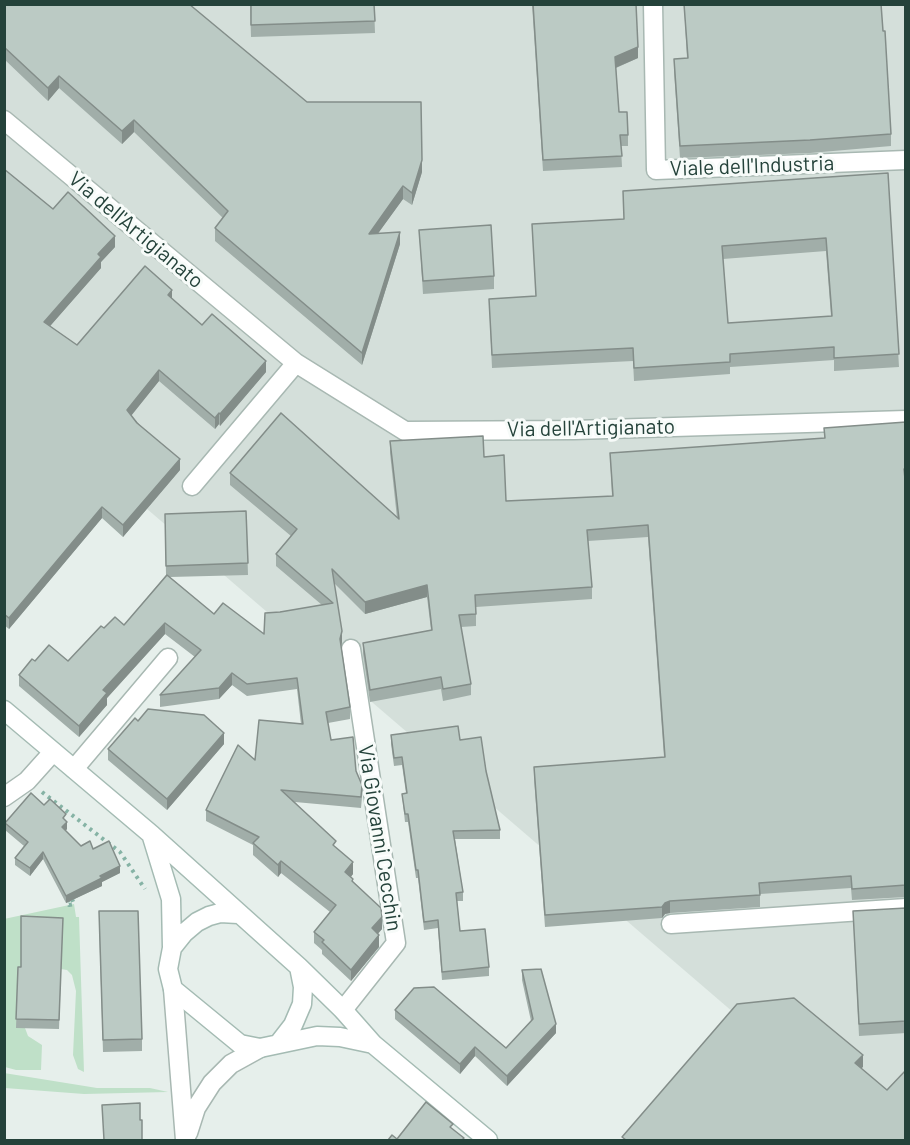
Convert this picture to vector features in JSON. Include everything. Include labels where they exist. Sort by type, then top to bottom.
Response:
[{"type":"street","name":"Viale dell'Industria","points":[[653,4],[656,170],[906,160]]},
{"type":"street","name":"Via dell'Artigianato","points":[[4,120],[296,363],[405,431],[574,430],[906,420]]},
{"type":"street","points":[[192,486],[296,363]]},
{"type":"street","name":"Via Giovanni Cecchin","points":[[343,1010],[396,943],[351,649]]},
{"type":"street","points":[[74,769],[168,658]]},
{"type":"street","points":[[4,710],[152,836],[298,967],[343,1010],[373,1044],[488,1140]]},
{"type":"street","points":[[4,797],[27,781],[53,752]]},
{"type":"street","points":[[152,836],[171,899],[172,948],[168,969],[173,988],[185,1140]]},
{"type":"street","points":[[671,924],[906,908]]},
{"type":"street","points":[[172,948],[197,922],[220,913],[238,914]]},
{"type":"street","points":[[279,1043],[292,1025],[302,1004],[303,987],[298,967]]},
{"type":"street","points":[[173,988],[240,1044],[260,1048]]},
{"type":"street","points":[[185,1140],[196,1108],[212,1083],[231,1064],[260,1048],[316,1036],[340,1037],[373,1044]]},
{"type":"path","points":[[27,781],[120,852],[149,896]]},
{"type":"path","points":[[70,898],[79,895]]},
{"type":"shaded area","points":[[5,5],[905,5],[905,1140],[882,1140],[5,387]]},
{"type":"green space","points":[[74,904],[76,917],[79,917],[84,1072],[78,1069],[73,1055],[76,991],[72,975],[67,970],[61,969],[62,926],[25,1028],[28,1036],[42,1045],[41,1070],[16,1070],[5,1067],[4,919]]},
{"type":"green space","points":[[4,1073],[97,1088],[150,1088],[168,1092],[84,1094],[5,1088]]},
{"type":"building","points":[[4,4],[189,4],[307,102],[421,102],[422,160],[412,193],[403,186],[369,234],[400,232],[362,353],[215,228],[228,211],[134,120],[122,131],[59,76],[48,88],[4,47]]},
{"type":"building","points":[[251,4],[374,4],[375,21],[251,25]]},
{"type":"building","points":[[533,4],[636,4],[638,47],[615,57],[619,112],[627,112],[628,135],[620,135],[622,156],[543,160]]},
{"type":"building","points":[[684,4],[881,4],[883,31],[885,31],[891,134],[680,146],[674,59],[688,58]]},
{"type":"building","points":[[4,169],[53,209],[68,192],[115,236],[98,254],[101,257],[44,322],[77,345],[145,266],[172,290],[168,295],[202,325],[212,314],[266,361],[215,418],[159,370],[127,410],[137,423],[180,459],[123,525],[102,507],[9,618],[4,614]]},
{"type":"building","points":[[888,173],[899,354],[834,358],[834,347],[730,354],[730,362],[634,368],[633,348],[492,355],[489,299],[536,296],[532,224],[624,219],[623,191]],"holes":[[[826,238],[832,316],[728,323],[722,246]]]},
{"type":"building","points":[[491,225],[494,276],[423,281],[419,230]]},
{"type":"building","points":[[281,413],[399,519],[390,441],[483,436],[484,457],[504,455],[506,501],[613,496],[610,453],[825,438],[824,428],[906,422],[906,469],[904,469],[906,489],[906,885],[852,889],[851,876],[759,883],[760,895],[670,901],[662,907],[545,915],[534,767],[665,757],[648,525],[587,530],[592,587],[475,595],[476,614],[459,615],[471,684],[443,689],[441,677],[370,690],[363,643],[432,630],[427,585],[365,602],[332,569],[342,631],[340,639],[350,707],[326,712],[331,740],[353,737],[356,771],[362,785],[361,797],[281,790],[336,841],[333,845],[353,862],[345,872],[381,908],[382,917],[372,928],[379,935],[351,970],[314,932],[336,905],[281,861],[278,865],[253,843],[259,837],[206,810],[238,745],[255,760],[259,720],[303,724],[297,678],[247,684],[232,673],[219,688],[160,695],[201,650],[165,623],[103,690],[107,693],[79,726],[19,675],[32,659],[35,661],[49,645],[68,661],[101,626],[104,628],[115,617],[124,625],[167,575],[214,614],[223,603],[264,634],[265,613],[333,603],[276,554],[297,529],[230,473]]},
{"type":"building","points":[[246,511],[248,563],[166,566],[165,514]]},
{"type":"building","points":[[148,709],[204,715],[224,733],[167,799],[108,749],[135,718],[138,721]]},
{"type":"building","points":[[458,726],[460,740],[481,737],[486,771],[500,830],[453,831],[463,892],[456,893],[460,931],[485,929],[489,967],[442,972],[438,920],[424,922],[418,870],[416,870],[408,814],[405,814],[402,794],[407,793],[402,757],[394,758],[391,735]]},
{"type":"building","points":[[31,793],[44,805],[50,799],[66,814],[63,818],[67,822],[62,827],[81,846],[90,841],[93,849],[109,841],[120,866],[66,896],[43,852],[30,868],[15,858],[28,842],[5,823]]},
{"type":"building","points":[[906,908],[906,1021],[859,1024],[853,911]]},
{"type":"building","points":[[99,911],[138,911],[142,1039],[103,1040]]},
{"type":"building","points":[[21,916],[63,918],[59,1020],[16,1019],[18,967],[21,967]]},
{"type":"building","points":[[541,969],[556,1024],[507,1076],[475,1047],[460,1064],[395,1010],[414,988],[434,987],[506,1048],[533,1019],[522,970]]},
{"type":"building","points":[[794,998],[863,1055],[855,1063],[887,1090],[906,1070],[906,1140],[626,1140],[622,1137],[737,1004]]},
{"type":"building","points":[[426,1102],[453,1124],[450,1127],[464,1138],[462,1140],[388,1140],[392,1135],[397,1139]]},
{"type":"building","points":[[140,1103],[142,1140],[104,1140],[102,1105]]}]
